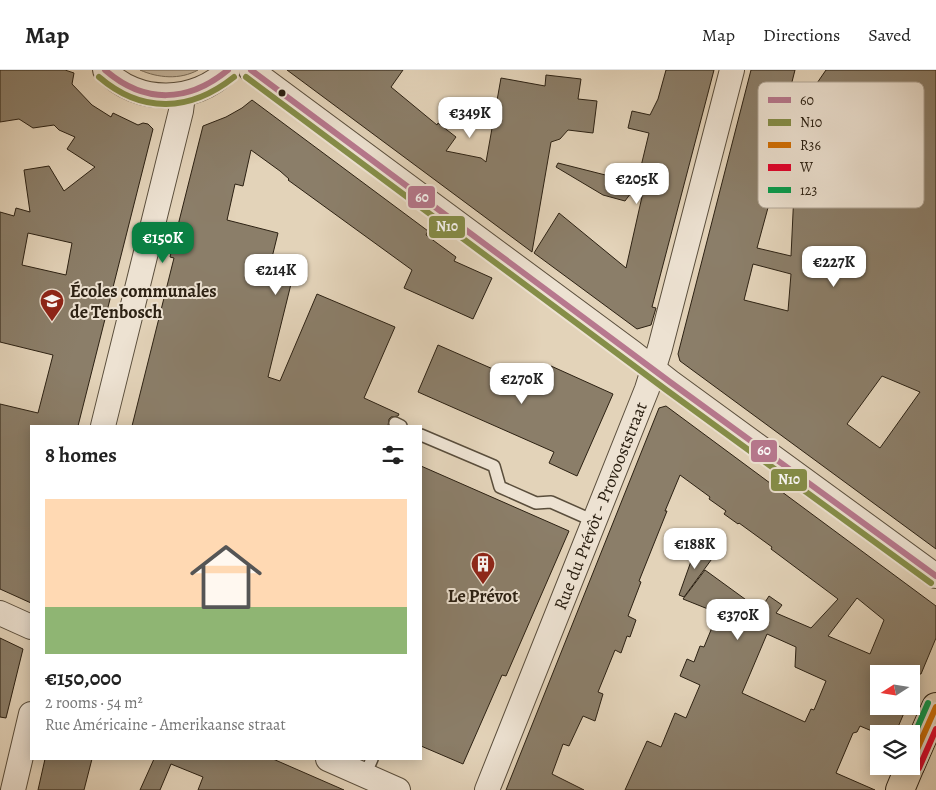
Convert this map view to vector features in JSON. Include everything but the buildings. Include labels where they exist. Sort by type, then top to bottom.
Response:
[{"type":"main road","points":[[920,744],[936,707]]},
{"type":"main road","points":[[900,790],[907,775]]},
{"type":"street","points":[[105,70],[126,86],[144,93],[163,96],[183,95],[204,88],[228,70]]},
{"type":"street","points":[[251,70],[653,369],[936,576]]},
{"type":"street","name":"Rue du Prévôt - Provooststraat","points":[[487,790],[647,389],[732,70]]},
{"type":"street","points":[[103,425],[181,111],[183,95]]},
{"type":"street","points":[[0,613],[30,627]]},
{"type":"street","points":[[12,790],[30,718]]},
{"type":"street","points":[[333,760],[369,767],[398,790]]},
{"type":"lane","points":[[422,435],[494,466],[500,487],[536,503],[551,502],[594,520]]},
{"type":"shaded area","points":[[140,70],[198,70],[176,77],[169,77],[154,75]]},
{"type":"transit line","name":"60","points":[[105,70],[135,89],[151,94],[166,95],[197,89],[213,81],[228,70]]},
{"type":"transit line","name":"60","points":[[251,70],[670,382],[936,576]]},
{"type":"transit line","name":"N10","points":[[99,77],[115,89],[132,98],[166,104],[200,97],[217,89],[234,77]]},
{"type":"transit line","name":"N10","points":[[246,77],[665,389],[931,583]]},
{"type":"transit line","name":"123","points":[[918,725],[928,703]]},
{"type":"transit line","name":"R36","points":[[920,743],[936,707]]},
{"type":"transit line","name":"W","points":[[920,766],[936,729]]},
{"type":"place","name":"Écoles communales de Tenbosch","points":[[52,322]]},
{"type":"place","name":"Le Prévot","points":[[483,585]]}]
